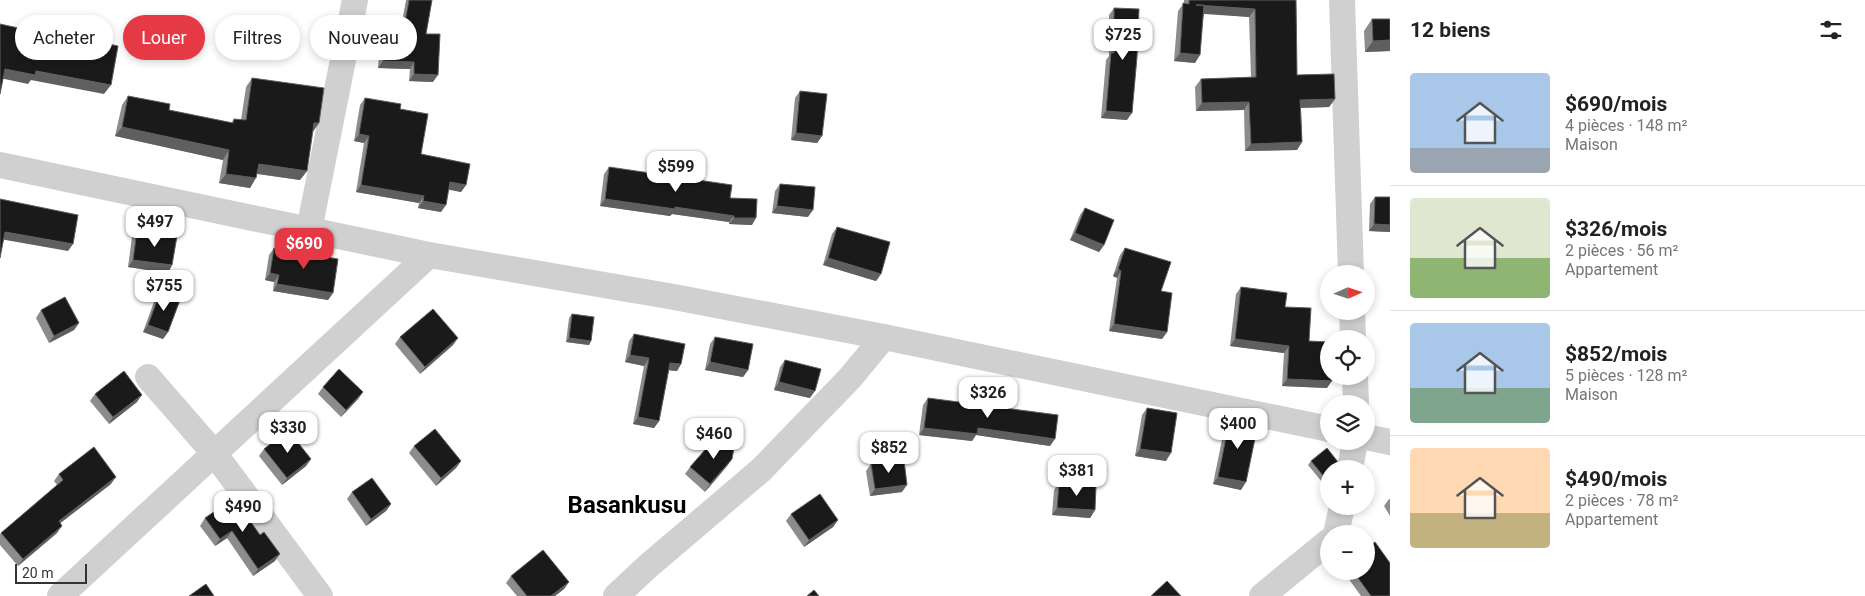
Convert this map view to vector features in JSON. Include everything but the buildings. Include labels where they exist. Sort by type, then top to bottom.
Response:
[{"type":"street","points":[[309,230],[355,0]]},
{"type":"street","points":[[1342,0],[1351,265]]},
{"type":"street","points":[[0,165],[429,255],[674,297],[884,336],[1320,428]]},
{"type":"street","points":[[60,596],[429,255]]},
{"type":"street","points":[[616,596],[647,567],[761,470],[850,378],[884,336]]},
{"type":"street","points":[[148,378],[214,454],[320,596]]},
{"type":"street","points":[[1375,439],[1390,442]]},
{"type":"street","points":[[1262,596],[1320,548]]},
{"type":"district","name":"Basankusu","points":[[627,505]]}]
